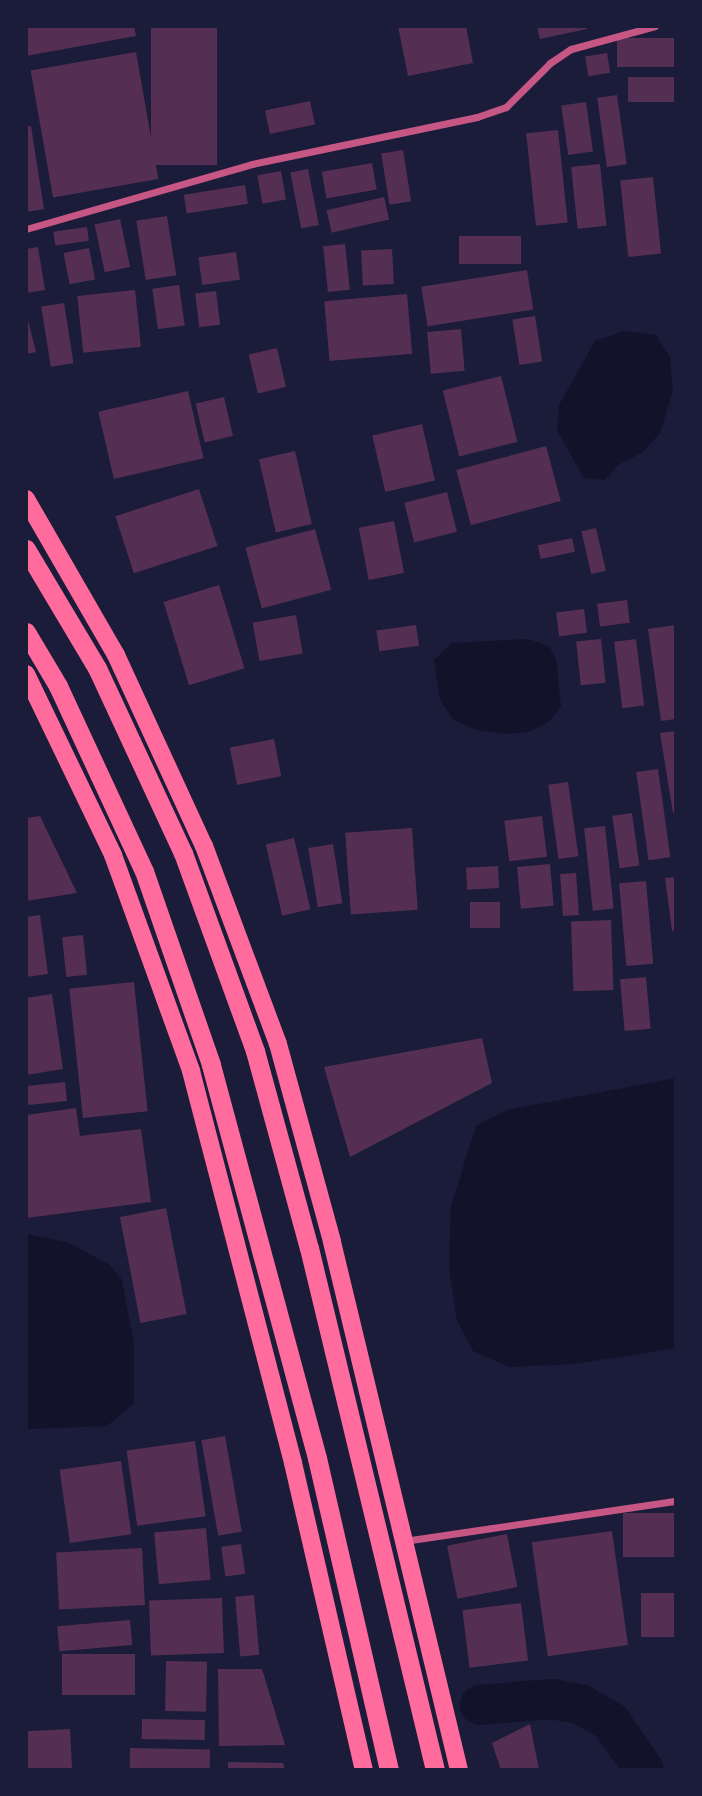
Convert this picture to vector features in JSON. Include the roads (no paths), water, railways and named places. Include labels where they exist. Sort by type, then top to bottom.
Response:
[{"type":"highway","points":[[26,550],[97,667],[183,853],[256,1051],[309,1248],[435,1770]]},
{"type":"highway","points":[[26,632],[58,686],[144,871],[211,1065],[314,1445],[389,1770]]},
{"type":"main road","points":[[26,499],[117,654],[204,846],[278,1044],[332,1242],[459,1770]]},
{"type":"main road","points":[[26,674],[113,855],[191,1071],[289,1450],[364,1770]]},
{"type":"street","points":[[26,229],[252,164],[477,117],[506,107],[550,63],[571,49],[655,26]]},
{"type":"street","points":[[403,1541],[676,1501]]},
{"type":"waterway","points":[[480,1705],[552,1699],[582,1705],[611,1722],[644,1770]]}]
